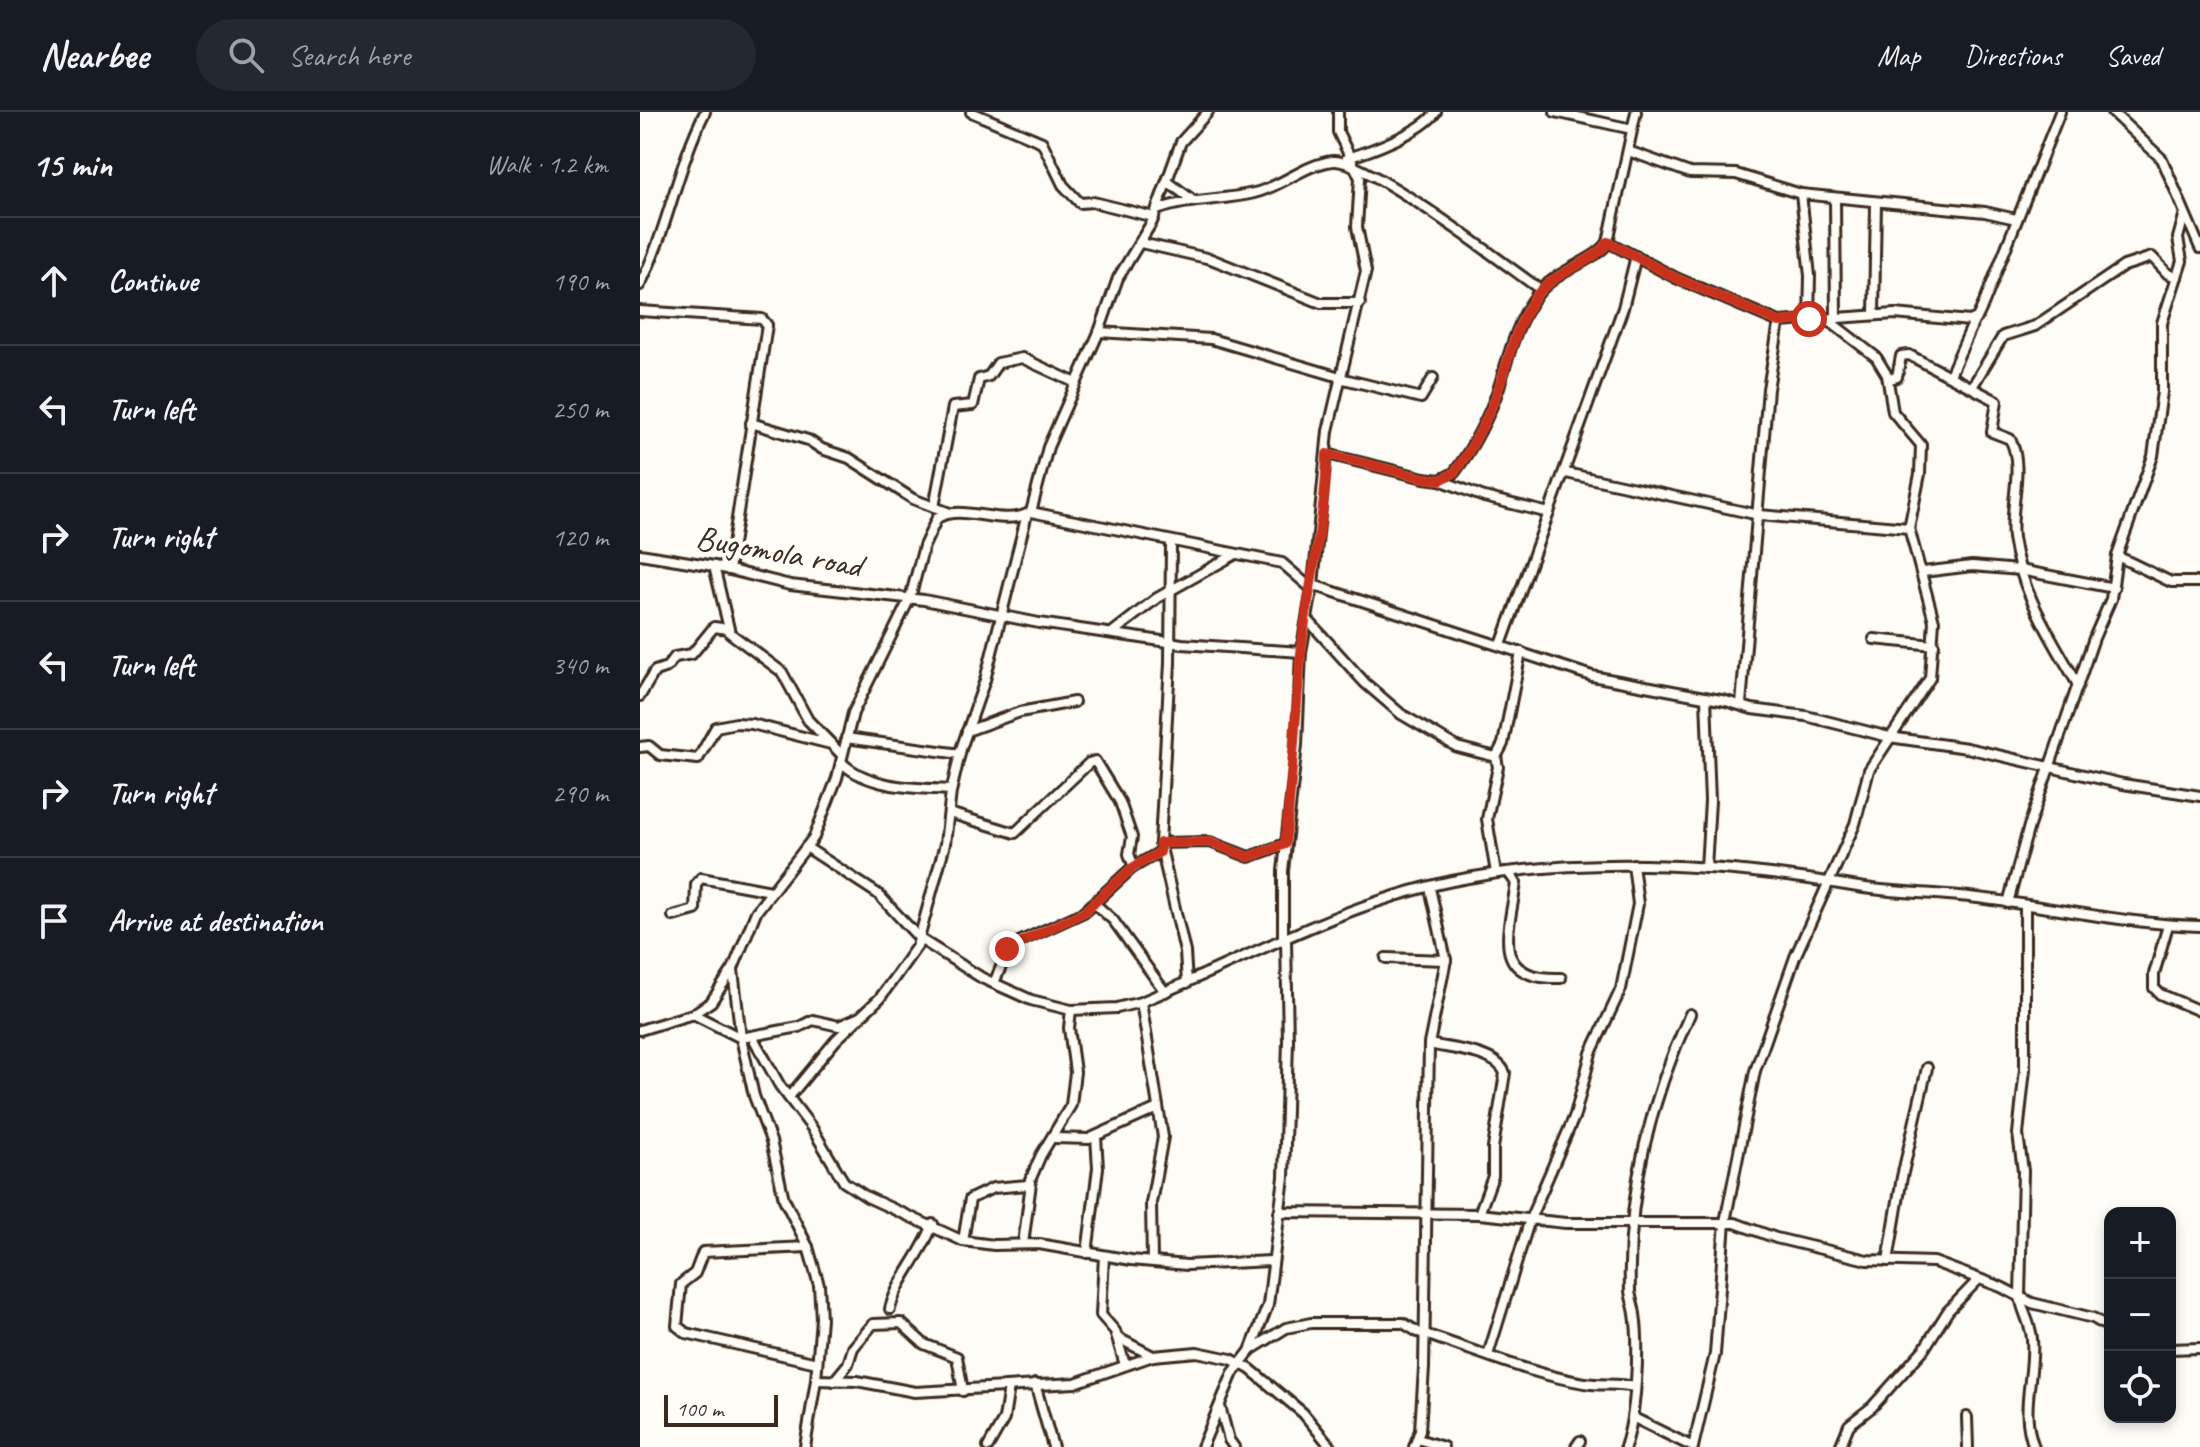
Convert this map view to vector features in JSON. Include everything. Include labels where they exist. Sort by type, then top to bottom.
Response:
[{"type":"street","points":[[640,285],[660,242],[683,165],[705,112]]},
{"type":"street","points":[[971,112],[1042,142],[1063,185],[1080,203],[1093,202],[1156,214],[1191,199],[1254,193],[1325,163],[1349,160],[1386,144],[1431,119],[1436,112]]},
{"type":"street","points":[[789,1097],[836,1040],[864,1016],[920,939],[929,911],[960,754],[1048,447],[1099,332],[1118,278],[1156,214],[1181,142],[1208,112]]},
{"type":"street","points":[[1250,1351],[1266,1315],[1284,1177],[1288,1041],[1285,844],[1297,745],[1301,652],[1312,587],[1328,431],[1366,271],[1357,227],[1361,186],[1338,132],[1338,112]]},
{"type":"street","points":[[1555,112],[1632,129]]},
{"type":"street","points":[[1440,480],[1454,473],[1462,463],[1498,390],[1521,322],[1541,290],[1550,279],[1598,253],[1608,242],[1617,194],[1631,152],[1636,112]]},
{"type":"street","points":[[1950,375],[2060,112]]},
{"type":"street","points":[[2112,112],[2162,159],[2200,248]]},
{"type":"street","points":[[1631,152],[1684,172],[1736,174],[1801,194],[1965,209],[2016,219]]},
{"type":"street","points":[[1349,160],[1541,290]]},
{"type":"street","points":[[1168,182],[1191,199]]},
{"type":"street","points":[[1801,194],[1810,276],[1809,319]]},
{"type":"street","points":[[1832,320],[1835,198]]},
{"type":"street","points":[[1874,314],[1876,203]]},
{"type":"street","points":[[2008,903],[2029,826],[2114,588],[2117,556],[2156,440],[2162,392],[2162,323],[2182,261],[2178,238],[2184,216]]},
{"type":"street","points":[[1608,242],[1779,322],[1832,320],[1874,314],[1953,322],[1975,319]]},
{"type":"street","points":[[1141,243],[1211,259],[1321,303],[1360,303]]},
{"type":"street","points":[[1501,645],[1566,473],[1623,308],[1636,256]]},
{"type":"street","points":[[1972,387],[2003,336],[2045,320],[2056,309],[2124,266],[2152,257],[2168,274],[2177,277]]},
{"type":"street","points":[[640,311],[765,322],[766,338],[729,570]]},
{"type":"street","points":[[1634,1418],[1693,1447],[1715,1354],[1725,1222],[1755,1071],[1795,957],[1855,824],[1869,770],[1889,737],[1927,687],[1934,645],[1934,621],[1909,528],[1920,474],[1921,445],[1893,412],[1889,379],[1872,353],[1832,320]]},
{"type":"street","points":[[1741,704],[1768,389],[1779,322]]},
{"type":"street","points":[[1099,332],[1211,339],[1340,378],[1421,398],[1433,378]]},
{"type":"street","points":[[1889,379],[1898,375],[1904,354],[1997,401],[1993,435],[2013,443],[2016,459],[2012,519],[2020,570],[2037,614],[2078,685]]},
{"type":"street","points":[[934,507],[953,407],[973,405],[978,379],[989,376],[998,363],[1022,358],[1076,383]]},
{"type":"street","points":[[751,423],[806,439],[822,449],[849,458],[913,499],[951,513],[994,519],[1029,513],[1282,563],[1312,587],[1592,676],[2200,796]]},
{"type":"street","points":[[1327,454],[1440,480],[1484,497],[1549,513]]},
{"type":"street","points":[[1566,473],[1759,515],[1909,528]]},
{"type":"street","points":[[640,1030],[693,1014],[711,1002],[733,969],[746,931],[825,817],[846,738],[862,693],[910,598],[935,520],[951,513]]},
{"type":"street","points":[[1171,542],[1170,663],[1160,847],[1185,952],[1187,983]]},
{"type":"street","name":"Bugomola road","points":[[640,554],[714,566],[790,585],[910,598],[1002,616],[1168,641],[1301,652]]},
{"type":"street","points":[[1113,632],[1169,592],[1237,554]]},
{"type":"street","points":[[2117,556],[2171,582],[2200,582]]},
{"type":"street","points":[[714,566],[726,605],[728,629]]},
{"type":"street","points":[[1923,572],[1972,566],[2020,570],[2114,588]]},
{"type":"street","points":[[1307,619],[1365,683],[1401,714],[1457,747],[1496,757]]},
{"type":"street","points":[[640,696],[655,671],[667,667],[675,657],[692,654],[714,627],[728,629],[782,672],[804,715],[832,744],[856,776],[914,788],[951,790]]},
{"type":"street","points":[[1874,639],[1934,645]]},
{"type":"street","points":[[1496,873],[1487,819],[1498,767],[1496,757],[1503,744],[1521,652]]},
{"type":"street","points":[[1706,698],[1704,725],[1710,801],[1706,868]]},
{"type":"street","points":[[967,731],[1020,712],[1074,702]]},
{"type":"street","points":[[640,747],[650,746],[660,755],[698,759],[716,727],[736,723],[832,744]]},
{"type":"street","points":[[846,738],[960,754]]},
{"type":"street","points":[[949,813],[1015,833],[1089,763],[1095,761],[1120,802],[1132,839],[1129,851],[1134,867]]},
{"type":"street","points":[[994,983],[1010,946],[1095,904],[1160,847],[1210,842],[1249,857],[1285,844]]},
{"type":"street","points":[[806,847],[878,894],[920,939],[994,983],[1031,1000],[1071,1010],[1117,1008],[1141,1002],[1388,897],[1508,872],[1633,864],[1790,874],[2168,925],[2200,926]]},
{"type":"street","points":[[1488,1355],[1530,1219],[1575,1115],[1591,1053],[1621,989],[1638,904],[1633,864]]},
{"type":"street","points":[[1508,872],[1516,883],[1506,940],[1508,956],[1531,977],[1561,978]]},
{"type":"street","points":[[673,916],[695,910],[696,884],[701,878],[771,891]]},
{"type":"street","points":[[1430,888],[1446,960],[1429,1044],[1424,1334],[1416,1443],[1443,1447]]},
{"type":"street","points":[[1095,904],[1113,920],[1165,992]]},
{"type":"street","points":[[2025,906],[2025,1069],[2018,1134],[2023,1171],[2020,1296],[2022,1315],[2032,1336],[2026,1414],[2034,1447]]},
{"type":"street","points":[[2168,925],[2154,974],[2154,988],[2160,994],[2200,1011]]},
{"type":"street","points":[[1386,958],[1446,960]]},
{"type":"street","points":[[733,969],[741,1038],[754,1096],[771,1141],[778,1183],[808,1247],[820,1297],[816,1380],[805,1447]]},
{"type":"street","points":[[1141,1002],[1163,1137],[1151,1203],[1152,1261]]},
{"type":"street","points":[[1023,1244],[1031,1183],[1041,1155],[1069,1111],[1074,1085],[1069,1028],[1071,1010]]},
{"type":"street","points":[[693,1014],[741,1038],[799,1027],[816,1019],[839,1026],[864,1016]]},
{"type":"street","points":[[1625,1447],[1634,1418],[1636,1325],[1630,1290],[1639,1159],[1648,1122],[1690,1014]]},
{"type":"street","points":[[752,1036],[844,1182],[867,1197],[933,1224],[963,1241],[982,1245],[1023,1244],[1187,1265],[1271,1261]]},
{"type":"street","points":[[1429,1044],[1469,1052],[1497,1064],[1505,1073],[1493,1148],[1493,1176],[1479,1214]]},
{"type":"street","points":[[1888,1261],[1902,1177],[1927,1068]]},
{"type":"street","points":[[1054,1138],[1079,1140],[1096,1137],[1158,1108]]},
{"type":"street","points":[[1087,1253],[1098,1168],[1096,1137]]},
{"type":"street","points":[[963,1241],[973,1197],[993,1188],[1021,1187],[1031,1183]]},
{"type":"street","points":[[1279,1212],[1336,1210],[1479,1214],[1634,1224],[1725,1222],[1867,1260],[1934,1262],[2055,1311],[2093,1318],[2104,1324]]},
{"type":"street","points":[[890,1309],[895,1290],[923,1251],[933,1224]]},
{"type":"street","points":[[808,1247],[703,1252],[695,1273],[681,1284],[677,1324],[686,1333],[817,1363]]},
{"type":"street","points":[[1104,1256],[1101,1315],[1118,1338],[1125,1365]]},
{"type":"street","points":[[1840,1447],[1849,1425],[1872,1407],[1924,1349],[1948,1311],[1978,1280]]},
{"type":"street","points":[[834,1381],[848,1364],[853,1348],[873,1324],[901,1323],[924,1344],[955,1355],[963,1391]]},
{"type":"street","points":[[1202,1447],[1239,1363],[1250,1351],[1286,1328],[1311,1323],[1403,1323],[1424,1334],[1585,1384],[1611,1383],[1634,1387]]},
{"type":"street","points":[[1118,1338],[1153,1356]]},
{"type":"street","points":[[2176,1349],[2200,1348]]},
{"type":"street","points":[[816,1380],[915,1392],[1075,1383],[1153,1356],[1197,1352],[1239,1363],[1303,1413],[1331,1447]]},
{"type":"street","points":[[1035,1384],[1053,1447]]},
{"type":"street","points":[[988,1447],[1004,1419],[1009,1387]]},
{"type":"street","points":[[1220,1405],[1229,1440],[1234,1447]]},
{"type":"street","points":[[1967,1417],[1968,1447]]},
{"type":"route","points":[[1007,949],[1068,917],[1084,912],[1102,899],[1132,868],[1160,852],[1160,843],[1191,839],[1210,842],[1241,857],[1260,854],[1285,844],[1297,745],[1301,652],[1313,585],[1327,454],[1383,465],[1424,478],[1440,480],[1449,477],[1462,463],[1498,390],[1510,348],[1535,298],[1550,279],[1598,253],[1608,242],[1676,278],[1779,322],[1809,319]]}]
